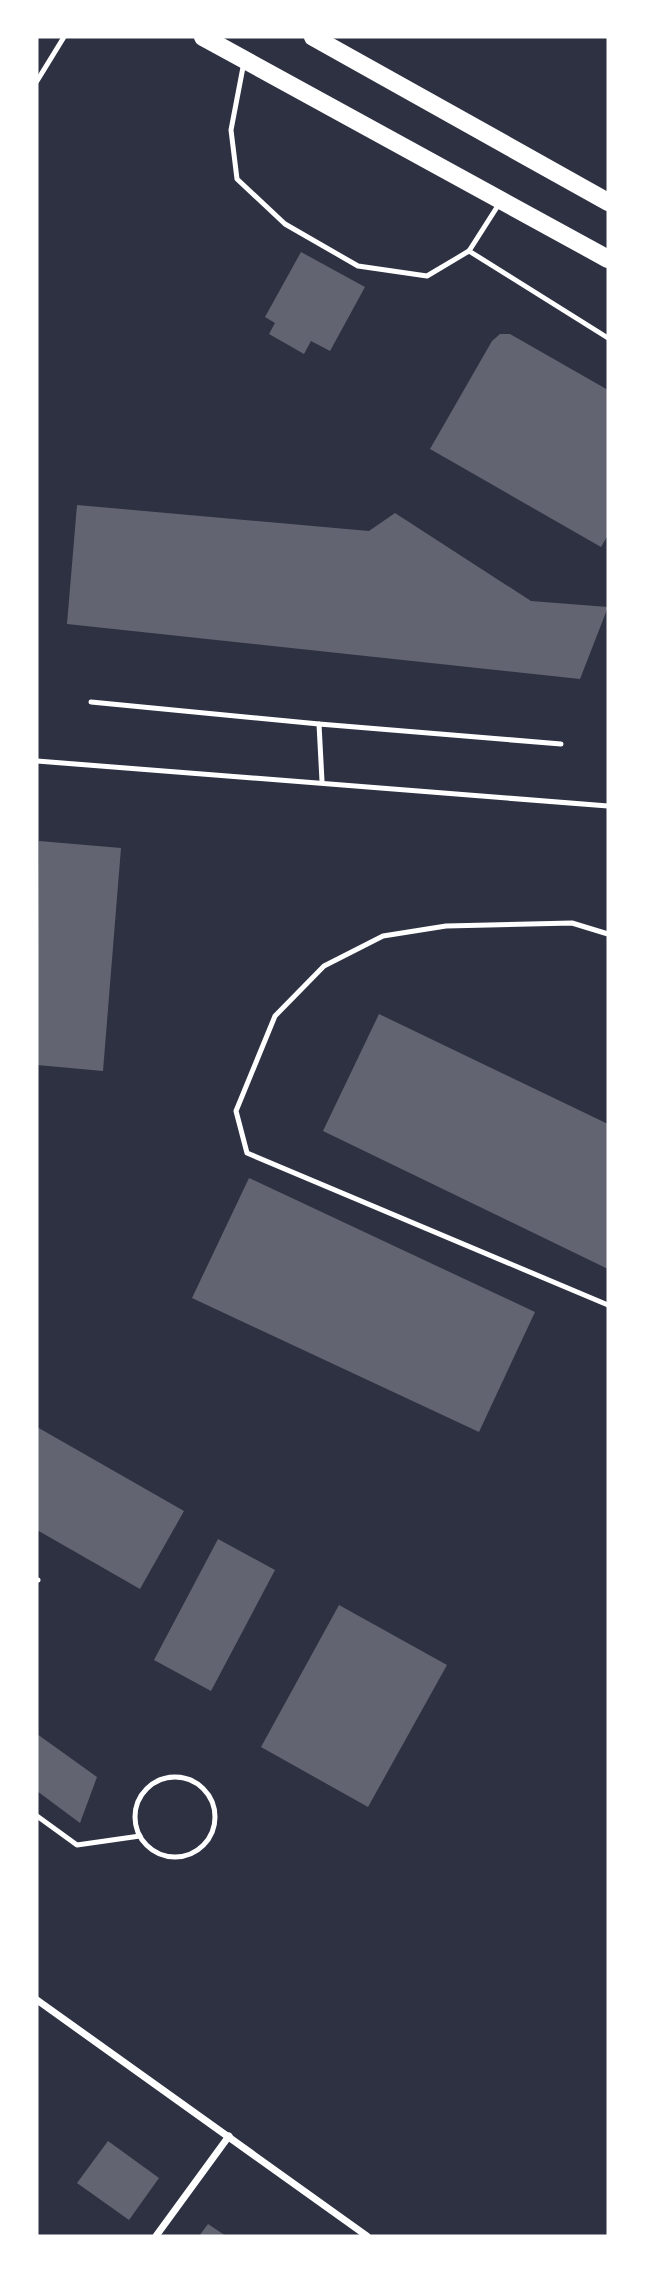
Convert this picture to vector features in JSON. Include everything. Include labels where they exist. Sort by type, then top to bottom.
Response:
[{"type":"main road","points":[[203,37],[608,259]]},
{"type":"main road","points":[[313,37],[608,202]]},
{"type":"street","points":[[37,2000],[367,2236]]},
{"type":"street","points":[[156,2236],[229,2136]]},
{"type":"lane","points":[[37,81],[64,37]]},
{"type":"lane","points":[[244,59],[231,130],[237,178],[285,224],[358,266],[427,276],[469,251],[501,200]]},
{"type":"lane","points":[[469,251],[608,338]]},
{"type":"lane","points":[[91,702],[561,744]]},
{"type":"lane","points":[[319,724],[321,781]]},
{"type":"lane","points":[[37,761],[321,781],[608,806]]},
{"type":"lane","points":[[608,934],[572,923],[446,926],[383,936],[324,966],[275,1016],[236,1111],[247,1153],[608,1305]]},
{"type":"lane","points":[[186,1779],[208,1794],[215,1820],[205,1843],[195,1851],[171,1857],[159,1854],[140,1836],[135,1824],[140,1798],[159,1780],[186,1779]]},
{"type":"lane","points":[[37,1816],[77,1845],[140,1836]]},
{"type":"building","points":[[301,252],[365,287],[330,351],[311,341],[304,354],[269,334],[275,323],[265,317]]},
{"type":"building","points":[[500,334],[510,334],[608,390],[608,535],[601,547],[430,449],[492,341]]},
{"type":"building","points":[[77,505],[369,531],[395,513],[531,601],[608,607],[580,679],[67,624]]},
{"type":"building","points":[[39,841],[121,848],[103,1071],[37,1065]]},
{"type":"building","points":[[379,1014],[608,1124],[608,1269],[323,1131]]},
{"type":"building","points":[[249,1178],[535,1312],[479,1432],[192,1298]]},
{"type":"building","points":[[37,1427],[184,1511],[140,1589],[37,1530]]},
{"type":"building","points":[[218,1539],[275,1570],[211,1691],[154,1660]]},
{"type":"building","points":[[339,1605],[447,1665],[368,1807],[261,1747]]},
{"type":"building","points":[[37,1734],[97,1777],[80,1823],[37,1791]]},
{"type":"building","points":[[108,2141],[159,2178],[129,2220],[77,2183]]},
{"type":"building","points":[[208,2224],[226,2236],[199,2236]]}]
